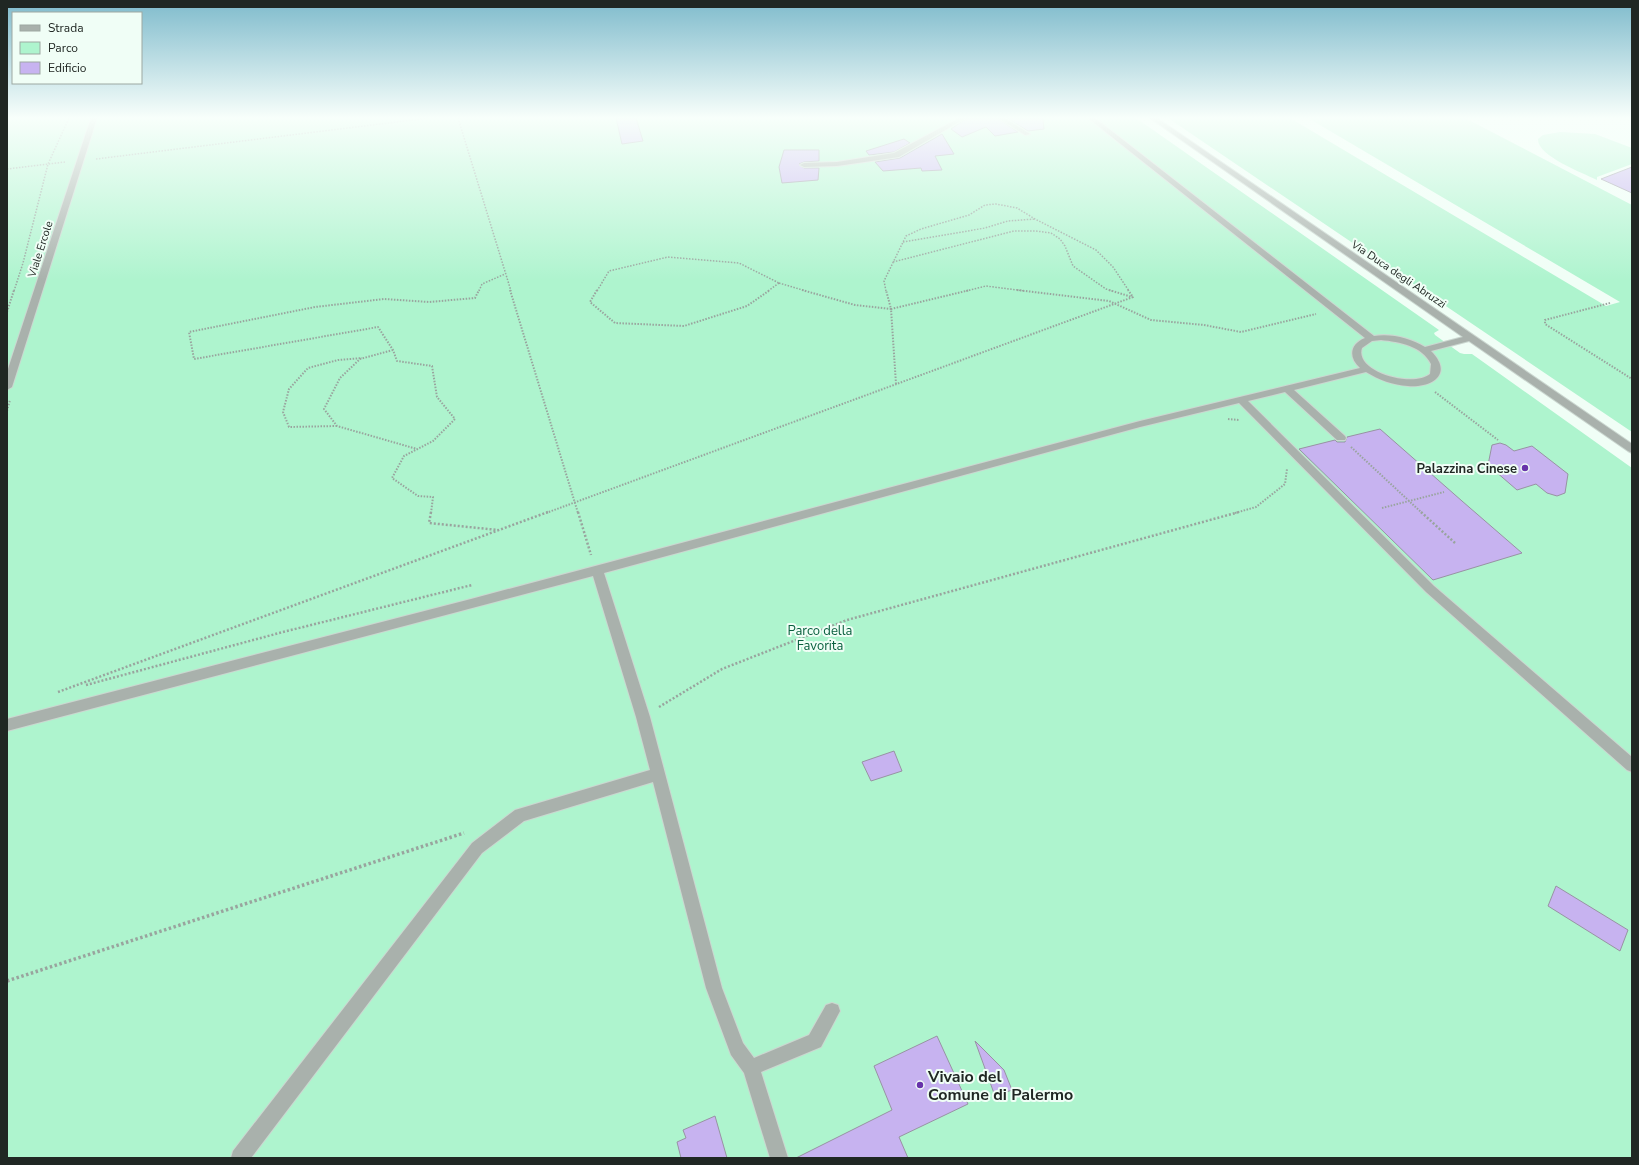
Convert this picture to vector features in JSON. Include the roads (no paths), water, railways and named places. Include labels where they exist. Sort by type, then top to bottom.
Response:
[{"type":"street","name":"Viale Ercole","points":[[7,387],[76,172]]},
{"type":"street","points":[[1160,172],[1371,338]]},
{"type":"street","name":"Via Duca degli Abruzzi","points":[[1232,172],[1632,449]]},
{"type":"street","points":[[1424,350],[1472,337]]},
{"type":"street","points":[[1371,338],[1392,338],[1424,350],[1436,363],[1437,369],[1435,375],[1422,382],[1406,383],[1388,379],[1367,368],[1359,361],[1355,353],[1356,347],[1362,342],[1371,338]]},
{"type":"street","points":[[7,725],[597,571],[1140,424],[1367,368]]},
{"type":"street","points":[[1286,388],[1341,438]]},
{"type":"street","points":[[1241,400],[1430,589],[1632,766]]},
{"type":"street","points":[[597,571],[643,716],[714,988],[737,1049],[751,1068],[779,1158]]},
{"type":"street","points":[[240,1158],[477,848],[520,815],[658,774]]},
{"type":"street","points":[[751,1068],[815,1041],[832,1011]]},
{"type":"place","name":"Palazzina Cinese","points":[[1525,468]]},
{"type":"place","name":"Vivaio del Comune di Palermo","points":[[920,1085]]},
{"type":"park label","name":"Parco della Favorita","points":[[820,638]]}]
